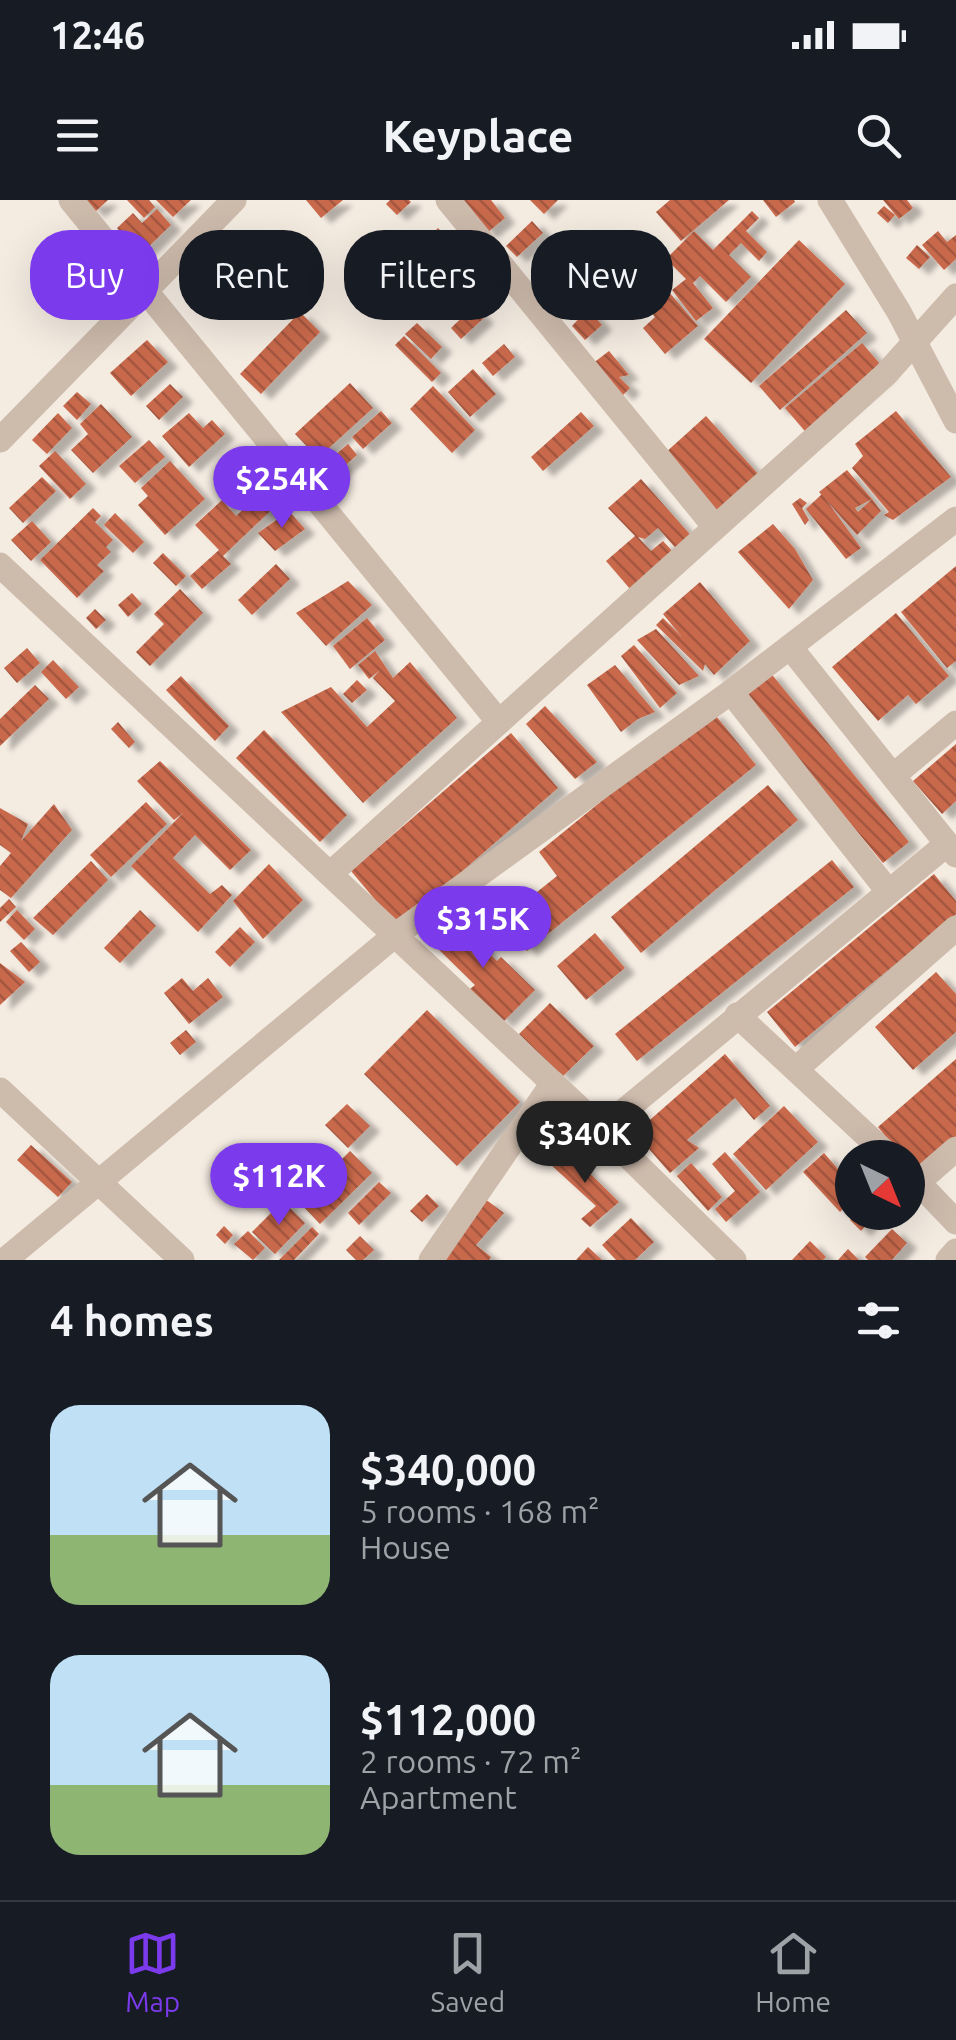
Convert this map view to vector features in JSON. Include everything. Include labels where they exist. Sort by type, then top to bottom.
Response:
[{"type":"street","points":[[71,200],[95,230]]},
{"type":"street","points":[[159,279],[234,200]]},
{"type":"street","points":[[448,200],[715,527]]},
{"type":"street","points":[[830,200],[915,340],[956,421]]},
{"type":"street","points":[[330,874],[886,374],[956,296]]},
{"type":"street","points":[[159,309],[499,722]]},
{"type":"street","points":[[0,440],[119,320]]},
{"type":"street","points":[[5,1260],[394,936],[731,692],[956,519]]},
{"type":"street","points":[[0,565],[552,1083],[734,1260]]},
{"type":"street","points":[[601,1130],[888,891],[951,850],[790,647]]},
{"type":"street","points":[[731,692],[888,891]]},
{"type":"street","points":[[893,776],[956,723]]},
{"type":"street","points":[[796,1069],[956,928]]},
{"type":"street","points":[[737,1015],[873,1140]]},
{"type":"street","points":[[431,1260],[552,1083]]},
{"type":"street","points":[[0,1090],[182,1260]]},
{"type":"street","points":[[925,1169],[956,1150]]},
{"type":"street","points":[[925,1190],[956,1222]]},
{"type":"street","points":[[948,1260],[956,1251]]},
{"type":"building","points":[[84,200],[108,200],[95,212]]},
{"type":"building","points":[[127,200],[149,200],[155,207],[144,218]]},
{"type":"building","points":[[156,200],[191,200],[173,217]]},
{"type":"building","points":[[306,200],[343,200],[321,218]]},
{"type":"building","points":[[390,200],[411,202],[397,215],[386,204]]},
{"type":"building","points":[[460,200],[491,200],[505,218],[491,230],[485,230]]},
{"type":"building","points":[[530,200],[558,200],[544,214]]},
{"type":"building","points":[[670,200],[729,200],[681,241],[656,212]]},
{"type":"building","points":[[763,200],[794,200],[795,202],[776,217]]},
{"type":"building","points":[[883,200],[907,200],[913,208],[899,219]]},
{"type":"building","points":[[884,206],[895,215],[888,223],[877,213]]},
{"type":"building","points":[[157,209],[171,225],[159,237],[159,230],[117,228],[133,213],[142,223]]},
{"type":"building","points":[[752,211],[759,218],[746,231],[767,252],[759,261],[741,243],[729,255],[751,277],[726,302],[700,276],[693,283],[713,308],[696,321],[673,291],[686,279],[673,266],[673,252],[694,231],[713,250]]},
{"type":"building","points":[[532,221],[540,230],[531,230],[531,244],[517,257],[511,251],[511,241]]},
{"type":"building","points":[[938,231],[947,242],[956,235],[956,259],[944,270],[922,245]]},
{"type":"building","points":[[799,240],[845,284],[751,383],[704,339]]},
{"type":"building","points":[[917,245],[930,257],[919,269],[906,258]]},
{"type":"building","points":[[673,297],[698,326],[665,354],[643,328],[652,320],[673,320]]},
{"type":"building","points":[[846,310],[867,333],[780,410],[759,386]]},
{"type":"building","points":[[292,320],[308,320],[320,332],[261,394],[240,374]]},
{"type":"building","points":[[459,320],[482,320],[461,339],[451,328]]},
{"type":"building","points":[[578,320],[598,320],[602,325],[585,340],[572,326]]},
{"type":"building","points":[[417,323],[442,347],[431,359],[405,334]]},
{"type":"building","points":[[404,336],[441,373],[432,382],[395,345]]},
{"type":"building","points":[[147,340],[168,362],[131,396],[110,373]]},
{"type":"building","points":[[862,343],[887,372],[810,437],[785,408]]},
{"type":"building","points":[[504,344],[515,357],[493,376],[482,363]]},
{"type":"building","points":[[609,351],[629,375],[619,377],[630,388],[623,395],[592,364]]},
{"type":"building","points":[[473,369],[496,394],[470,417],[448,392]]},
{"type":"building","points":[[350,383],[373,408],[318,458],[295,434]]},
{"type":"building","points":[[170,384],[183,397],[159,420],[146,406]]},
{"type":"building","points":[[433,386],[475,430],[452,453],[410,409]]},
{"type":"building","points":[[77,392],[91,404],[77,420],[63,406]]},
{"type":"building","points":[[101,404],[132,437],[93,473],[71,450],[88,434],[80,424]]},
{"type":"building","points":[[381,411],[392,423],[363,449],[352,437]]},
{"type":"building","points":[[896,411],[951,477],[893,520],[884,515],[889,512],[852,468],[863,456],[855,444]]},
{"type":"building","points":[[581,412],[594,426],[543,471],[531,457]]},
{"type":"building","points":[[58,413],[72,428],[47,454],[32,440]]},
{"type":"building","points":[[189,413],[203,428],[212,420],[225,434],[189,467],[162,436]]},
{"type":"building","points":[[706,416],[760,476],[715,516],[664,454]]},
{"type":"building","points":[[149,440],[165,457],[135,483],[119,466]]},
{"type":"building","points":[[348,444],[357,455],[330,479],[320,468]]},
{"type":"building","points":[[55,451],[86,484],[70,499],[39,466]]},
{"type":"building","points":[[170,461],[205,499],[165,535],[138,505],[148,496],[141,488]]},
{"type":"building","points":[[253,466],[284,498],[223,556],[231,564],[202,589],[190,576],[219,550],[195,525],[222,500],[236,516],[256,497],[239,479]]},
{"type":"building","points":[[847,470],[872,499],[881,511],[857,535],[819,492]]},
{"type":"building","points":[[42,477],[56,491],[23,523],[9,508]]},
{"type":"building","points":[[641,479],[695,540],[680,553],[658,528],[645,539],[638,537],[651,551],[663,541],[674,553],[631,590],[606,561],[635,536],[608,508]]},
{"type":"building","points":[[822,494],[861,548],[846,559],[806,509]]},
{"type":"building","points":[[800,498],[807,503],[802,508],[809,520],[805,525],[792,504]]},
{"type":"building","points":[[93,508],[101,516],[95,522],[113,540],[106,547],[111,552],[97,565],[104,571],[77,598],[40,560]]},
{"type":"building","points":[[289,511],[305,529],[275,551],[258,533]]},
{"type":"building","points":[[115,513],[144,542],[133,553],[104,525]]},
{"type":"building","points":[[32,521],[51,542],[31,561],[11,540]]},
{"type":"building","points":[[773,524],[795,549],[813,580],[789,609],[738,552]]},
{"type":"building","points":[[163,553],[186,576],[176,586],[153,563]]},
{"type":"building","points":[[276,564],[290,579],[252,615],[238,600]]},
{"type":"building","points":[[956,566],[956,661],[947,668],[901,612]]},
{"type":"building","points":[[348,581],[372,605],[326,646],[296,613]]},
{"type":"building","points":[[700,582],[750,641],[714,675],[705,664],[703,671],[656,625],[663,618],[682,637],[663,614]]},
{"type":"building","points":[[180,589],[203,613],[150,666],[136,652],[164,624],[154,614]]},
{"type":"building","points":[[132,593],[142,604],[128,617],[118,605]]},
{"type":"building","points":[[95,609],[106,620],[96,629],[86,618]]},
{"type":"building","points":[[896,613],[949,676],[916,704],[908,695],[878,721],[832,667]]},
{"type":"building","points":[[367,618],[385,640],[350,669],[333,646]]},
{"type":"building","points":[[656,629],[699,676],[679,685],[637,640]]},
{"type":"building","points":[[634,645],[677,693],[660,708],[621,656]]},
{"type":"building","points":[[27,648],[40,663],[17,683],[4,668]]},
{"type":"building","points":[[375,651],[393,678],[410,662],[457,718],[363,803],[281,712],[331,687],[367,727],[395,701],[373,678],[380,670],[369,679],[358,665]]},
{"type":"building","points":[[53,660],[79,687],[66,699],[41,672]]},
{"type":"building","points":[[615,665],[655,712],[621,732],[587,685]]},
{"type":"building","points":[[769,671],[909,842],[883,863],[743,693]]},
{"type":"building","points":[[181,676],[229,726],[215,741],[166,690]]},
{"type":"building","points":[[357,680],[367,690],[352,703],[343,694]]},
{"type":"building","points":[[35,685],[49,699],[0,746],[0,719]]},
{"type":"building","points":[[545,706],[597,762],[575,779],[526,724]]},
{"type":"building","points":[[712,711],[756,765],[527,951],[502,920],[557,876],[539,852]]},
{"type":"building","points":[[118,722],[135,742],[129,748],[111,729]]},
{"type":"building","points":[[264,730],[347,815],[320,842],[236,758]]},
{"type":"building","points":[[511,733],[558,788],[398,927],[351,871]]},
{"type":"building","points":[[956,744],[956,801],[942,814],[913,781]]},
{"type":"building","points":[[160,761],[251,850],[230,870],[195,835],[173,858],[210,894],[222,885],[232,895],[198,932],[131,866],[184,812],[174,820],[137,781]]},
{"type":"building","points":[[768,785],[798,820],[641,953],[611,917]]},
{"type":"building","points":[[146,802],[167,824],[111,877],[90,855]]},
{"type":"building","points":[[54,804],[72,830],[11,898],[0,890],[0,866],[11,853],[0,845],[0,808],[28,824],[21,841]]},
{"type":"building","points":[[832,860],[854,887],[637,1061],[615,1034]]},
{"type":"building","points":[[91,861],[108,880],[53,935],[33,918]]},
{"type":"building","points":[[269,864],[303,900],[263,939],[233,901]]},
{"type":"building","points":[[934,874],[956,901],[956,914],[795,1047],[767,1012]]},
{"type":"building","points":[[9,899],[16,907],[0,922],[0,908]]},
{"type":"building","points":[[17,910],[35,929],[24,940],[6,922]]},
{"type":"building","points":[[140,910],[156,926],[120,963],[104,948]]},
{"type":"building","points":[[452,918],[535,990],[503,1022],[470,989],[475,985],[430,941]]},
{"type":"building","points":[[240,927],[255,942],[230,967],[215,952]]},
{"type":"building","points":[[595,933],[625,968],[586,1000],[557,966]]},
{"type":"building","points":[[21,942],[40,962],[29,972],[10,951]]},
{"type":"building","points":[[0,963],[25,982],[0,1005]]},
{"type":"building","points":[[936,972],[956,994],[956,1032],[913,1070],[875,1027]]},
{"type":"building","points":[[182,978],[193,991],[208,978],[223,997],[189,1024],[164,993]]},
{"type":"building","points":[[550,1003],[594,1046],[562,1077],[519,1034]]},
{"type":"building","points":[[427,1010],[520,1102],[457,1166],[364,1074]]},
{"type":"building","points":[[186,1030],[196,1042],[180,1055],[170,1043]]},
{"type":"building","points":[[725,1054],[770,1106],[754,1120],[735,1098],[687,1140],[699,1148],[670,1173],[635,1133]]},
{"type":"building","points":[[956,1059],[956,1141],[925,1167],[925,1140],[888,1140],[878,1127]]},
{"type":"building","points":[[347,1104],[370,1126],[348,1148],[325,1125]]},
{"type":"building","points":[[784,1106],[818,1142],[766,1190],[733,1154]]},
{"type":"building","points":[[31,1145],[72,1182],[58,1197],[17,1160]]},
{"type":"building","points":[[565,1149],[619,1202],[590,1227],[581,1219],[596,1206],[550,1164]]},
{"type":"building","points":[[296,1150],[306,1159],[294,1171],[285,1161]]},
{"type":"building","points":[[350,1151],[372,1173],[320,1224],[299,1202]]},
{"type":"building","points":[[725,1152],[760,1192],[726,1222],[715,1209],[735,1191],[712,1164]]},
{"type":"building","points":[[824,1153],[835,1166],[835,1207],[803,1172]]},
{"type":"building","points":[[691,1163],[722,1197],[708,1211],[677,1176]]},
{"type":"building","points":[[379,1182],[391,1193],[359,1225],[348,1213]]},
{"type":"building","points":[[427,1194],[439,1206],[422,1222],[410,1211]]},
{"type":"building","points":[[485,1199],[504,1213],[476,1245],[491,1257],[446,1260]]},
{"type":"building","points":[[283,1201],[305,1223],[275,1254],[252,1232]]},
{"type":"building","points":[[631,1218],[654,1242],[635,1260],[616,1260],[602,1245]]},
{"type":"building","points":[[224,1226],[233,1235],[225,1244],[216,1235]]},
{"type":"building","points":[[312,1227],[319,1234],[294,1260],[279,1260]]},
{"type":"building","points":[[891,1230],[907,1243],[892,1260],[865,1257]]},
{"type":"building","points":[[248,1231],[265,1248],[253,1260],[234,1244]]},
{"type":"building","points":[[360,1236],[374,1250],[363,1260],[356,1260],[346,1250]]},
{"type":"building","points":[[810,1241],[826,1257],[792,1260]]},
{"type":"building","points":[[588,1247],[602,1260],[576,1260]]},
{"type":"building","points":[[848,1249],[859,1260],[838,1260]]}]
